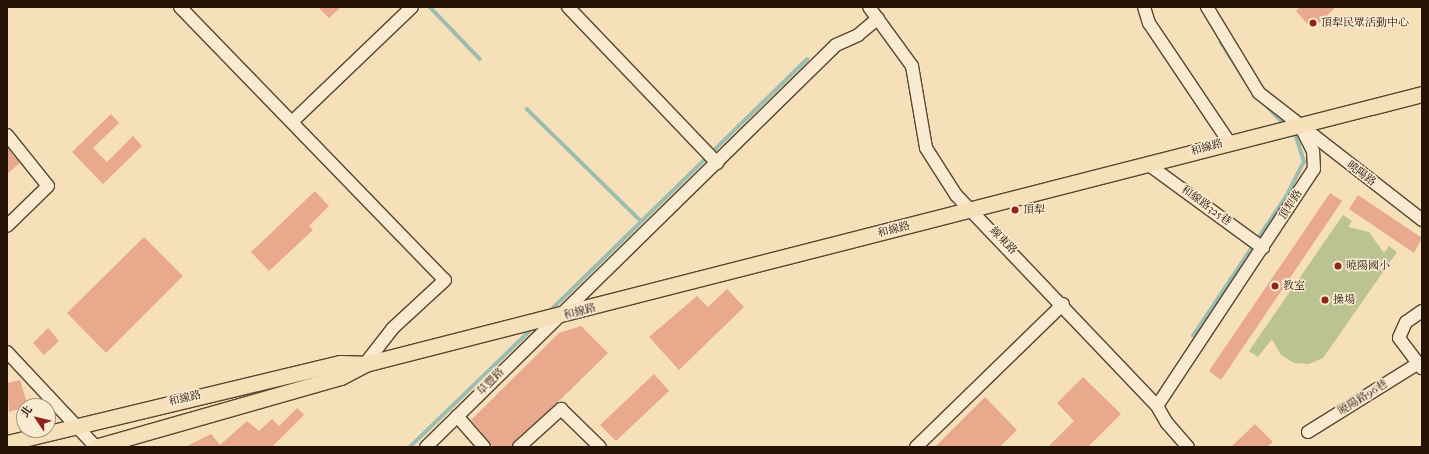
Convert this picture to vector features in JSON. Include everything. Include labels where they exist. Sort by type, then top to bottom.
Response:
[{"type":"main road","name":"和線路","points":[[96,447],[341,377],[365,364],[557,318],[1149,165],[1229,142],[1301,127],[1422,94]]},
{"type":"main road","name":"和線路","points":[[7,443],[340,363],[365,364]]},
{"type":"street","points":[[180,7],[294,120],[445,280],[393,328],[365,364]]},
{"type":"street","points":[[294,120],[412,7]]},
{"type":"street","points":[[568,7],[717,164]]},
{"type":"street","name":"線東路","points":[[870,7],[912,66],[926,148],[956,195],[1063,304],[1157,406],[1167,423],[1188,447]]},
{"type":"street","points":[[1144,7],[1149,23],[1229,142]]},
{"type":"street","name":"頂犁路","points":[[1157,406],[1314,169],[1313,151],[1301,127],[1259,93],[1207,7]]},
{"type":"street","name":"草豐路","points":[[426,447],[717,164],[836,45],[858,35],[878,18]]},
{"type":"street","name":"曉陽路","points":[[1301,127],[1422,220]]},
{"type":"street","points":[[7,135],[48,186],[7,226]]},
{"type":"street","name":"和線路325巷","points":[[1149,165],[1263,248]]},
{"type":"street","points":[[916,447],[1063,304]]},
{"type":"street","points":[[1420,366],[1399,338],[1406,322],[1422,311]]},
{"type":"street","points":[[7,352],[74,426],[96,447]]},
{"type":"street","name":"曉陽路96巷","points":[[1308,432],[1420,366]]},
{"type":"street","points":[[519,447],[561,409],[600,447]]},
{"type":"street","points":[[457,416],[484,447]]},
{"type":"green space","points":[[1343,215],[1352,221],[1348,227],[1369,232],[1384,253],[1389,246],[1397,252],[1323,358],[1309,364],[1294,363],[1281,355],[1272,339],[1258,357],[1249,351]]},
{"type":"building","points":[[318,7],[341,7],[329,18]]},
{"type":"building","name":"頂犁民眾活動中心","points":[[1300,7],[1336,7],[1312,29],[1296,11]]},
{"type":"building","points":[[111,114],[119,123],[93,148],[107,162],[133,136],[142,146],[103,184],[72,152]]},
{"type":"building","points":[[7,147],[20,163],[7,174]]},
{"type":"building","points":[[315,191],[329,206],[309,226],[313,230],[269,271],[251,252]]},
{"type":"building","name":"教室","points":[[1330,193],[1342,201],[1221,380],[1209,371]]},
{"type":"building","points":[[1358,195],[1422,238],[1414,253],[1349,209]]},
{"type":"building","points":[[144,237],[183,276],[106,353],[67,313]]},
{"type":"building","points":[[727,289],[744,307],[679,370],[649,337],[697,296],[708,307]]},
{"type":"building","points":[[581,326],[608,353],[512,447],[493,447],[471,420],[559,333]]},
{"type":"building","points":[[48,328],[59,341],[44,355],[33,343]]},
{"type":"building","points":[[654,374],[669,391],[616,441],[600,425]]},
{"type":"building","points":[[1083,377],[1121,414],[1088,447],[1048,447],[1074,421],[1057,403]]},
{"type":"building","points":[[20,380],[26,398],[16,398],[16,410],[9,412],[7,383]]},
{"type":"building","points":[[985,397],[1017,430],[1000,447],[935,447]]},
{"type":"building","points":[[297,408],[304,415],[272,447],[185,447],[211,434],[220,445],[247,421],[259,431],[272,419],[279,426]]},
{"type":"building","points":[[1255,424],[1273,442],[1267,447],[1231,447]]},
{"type":"waterway","points":[[430,7],[480,59]]},
{"type":"waterway","points":[[1221,42],[1253,92]]},
{"type":"waterway","points":[[549,312],[807,59]]},
{"type":"waterway","points":[[1266,105],[1285,125]]},
{"type":"waterway","points":[[527,109],[641,221]]},
{"type":"waterway","points":[[1193,336],[1287,195],[1304,162],[1296,137],[1291,131]]},
{"type":"waterway","points":[[410,447],[535,326]]},
{"type":"place","name":"頂犁民眾活動中心","points":[[1313,23]]},
{"type":"place","name":"頂犁","points":[[1015,210]]},
{"type":"place","name":"曉陽國小","points":[[1338,266]]},
{"type":"place","name":"教室","points":[[1275,286]]},
{"type":"place","name":"操場","points":[[1325,300]]}]
